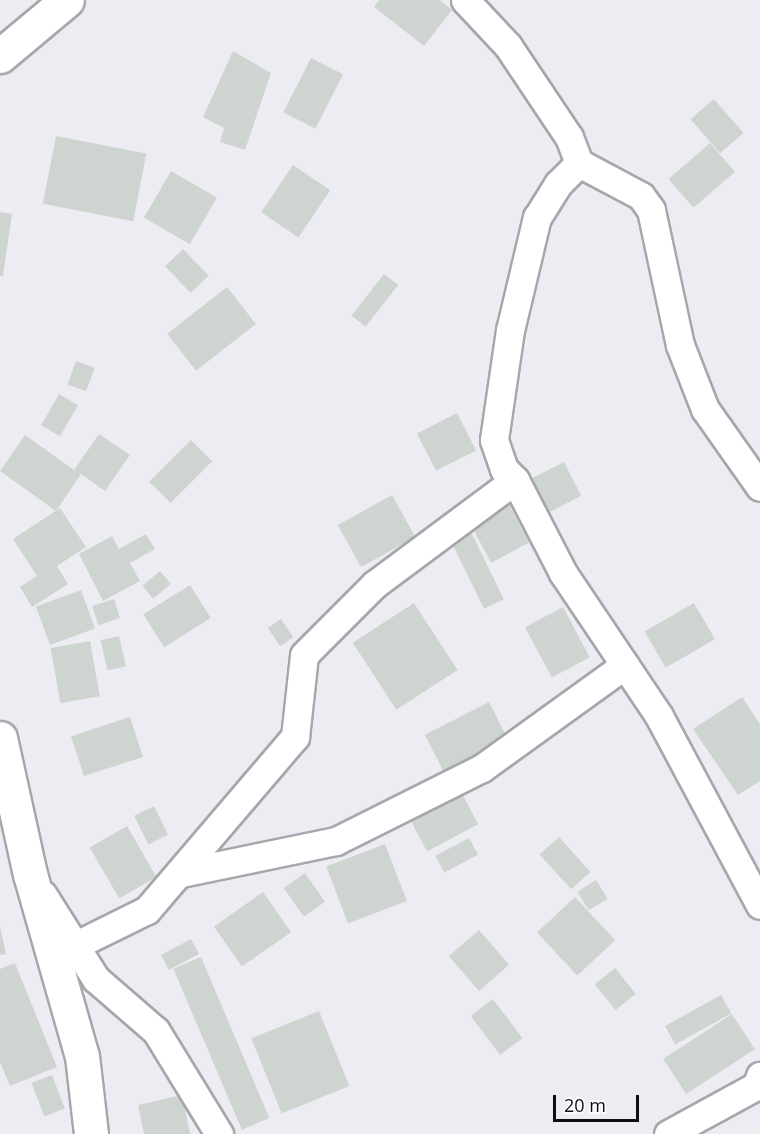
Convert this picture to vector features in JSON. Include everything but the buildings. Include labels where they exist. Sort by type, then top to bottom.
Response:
[{"type":"main road","points":[[0,56],[61,2]]},
{"type":"main road","points":[[0,738],[30,874],[82,1056],[91,1134]]},
{"type":"street","points":[[465,0],[508,46],[569,137],[579,163],[641,196],[651,210],[680,345],[705,409],[760,487]]},
{"type":"street","points":[[579,163],[558,184],[537,217],[510,330],[494,440],[504,469],[515,480],[563,573],[659,716],[760,905]]},
{"type":"street","points":[[74,946],[147,910],[295,737],[304,655],[375,584],[515,480]]},
{"type":"street","points":[[181,873],[336,841],[482,768],[625,665]]},
{"type":"street","points":[[30,874],[96,979],[156,1031],[219,1134]]},
{"type":"street","points":[[668,1134],[756,1086],[760,1076]]}]
